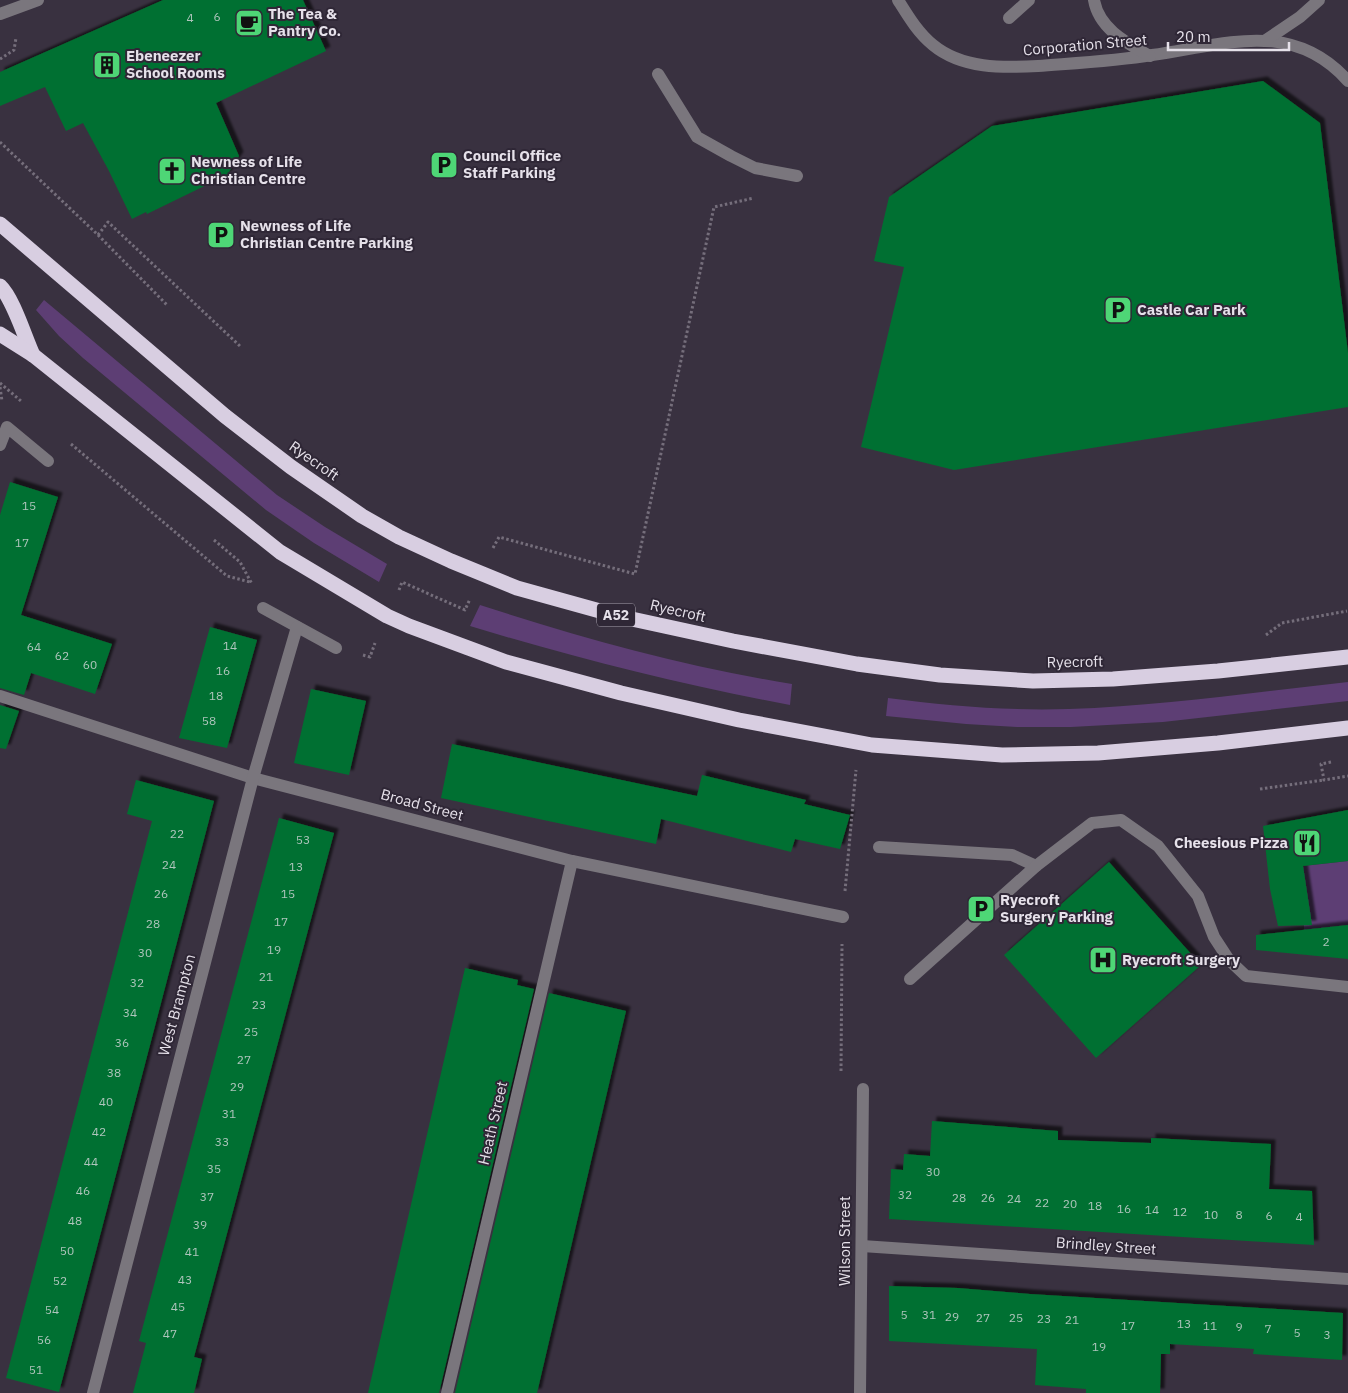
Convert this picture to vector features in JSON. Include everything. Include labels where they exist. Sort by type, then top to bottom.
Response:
[{"type":"highway","name":"Ryecroft","points":[[0,224],[225,416],[291,467],[362,516],[399,537],[517,588],[618,616],[733,641],[857,664],[940,676],[1033,681],[1113,679],[1218,671],[1348,657]]},
{"type":"highway","points":[[0,286],[15,312],[33,355]]},
{"type":"highway","points":[[0,334],[33,355],[280,552],[387,616],[506,662],[621,693],[739,720],[872,745],[1002,755],[1098,753],[1348,728]]},
{"type":"street","points":[[0,14],[38,0]]},
{"type":"street","name":"Corporation Street","points":[[898,0],[910,20],[933,45],[952,57],[972,64],[1005,68],[1150,56],[1237,42],[1266,40],[1305,49],[1322,57],[1348,80]]},
{"type":"street","points":[[1009,18],[1029,0]]},
{"type":"street","points":[[1094,0],[1103,20],[1112,31],[1125,43],[1150,56]]},
{"type":"street","points":[[1266,40],[1300,17],[1319,0]]},
{"type":"street","points":[[658,74],[698,137],[755,168],[797,176]]},
{"type":"street","points":[[0,445],[7,427],[48,461]]},
{"type":"street","points":[[262,608],[336,648]]},
{"type":"street","name":"West Brampton","points":[[93,1393],[253,778],[297,627]]},
{"type":"street","name":"Broad Street","points":[[0,696],[253,778],[572,861],[843,917]]},
{"type":"street","points":[[910,979],[1036,866],[1092,823],[1121,820],[1158,846],[1198,896],[1214,937],[1228,960],[1246,976],[1348,987]]},
{"type":"street","points":[[879,848],[1012,855],[1036,866]]},
{"type":"street","name":"Heath Street","points":[[446,1393],[572,861]]},
{"type":"street","name":"Wilson Street","points":[[860,1393],[862,1089]]},
{"type":"street","name":"Brindley Street","points":[[862,1246],[1348,1279]]},
{"type":"path","points":[[0,142],[98,235],[168,306]]},
{"type":"path","points":[[499,536],[635,574],[714,207],[756,198]]},
{"type":"path","points":[[98,235],[108,222],[241,347]]},
{"type":"path","points":[[0,383],[23,403]]},
{"type":"path","points":[[68,441],[227,576],[251,582]]},
{"type":"path","points":[[1282,623],[1348,612]]},
{"type":"path","points":[[1324,780],[1321,764],[1339,760]]},
{"type":"path","points":[[1260,788],[1348,776]]},
{"type":"shaded area","points":[[44,300],[277,495],[325,527],[387,564],[379,582],[314,543],[266,510],[83,358],[59,336],[36,310]]},
{"type":"shaded area","points":[[480,605],[634,650],[713,669],[792,684],[790,705],[629,670],[470,626]]},
{"type":"shaded area","points":[[1348,682],[1348,701],[1163,722],[1071,727],[1017,727],[886,716],[888,698],[979,707],[1069,709],[1174,702]]},
{"type":"shaded area","points":[[1348,861],[1348,925],[1304,930],[1303,866]]},
{"type":"building","points":[[163,0],[303,0],[326,51],[216,103],[239,156],[227,175],[147,214],[146,212],[132,219],[83,123],[66,131],[45,87],[0,106],[0,72]]},
{"type":"building","name":"Castle Car Park","points":[[1263,81],[1320,123],[1348,353],[1348,407],[954,470],[861,447],[904,267],[874,261],[889,197],[992,126]]},
{"type":"building","points":[[10,482],[58,497],[21,615],[112,644],[95,694],[31,673],[24,695],[0,688],[0,515]]},
{"type":"building","points":[[210,627],[257,640],[227,748],[179,738]]},
{"type":"building","points":[[311,689],[366,701],[349,775],[294,763]]},
{"type":"building","points":[[0,705],[19,711],[6,749],[0,748]]},
{"type":"building","points":[[452,744],[697,796],[702,775],[806,800],[804,804],[850,815],[840,849],[795,839],[791,852],[661,819],[656,844],[441,798]]},
{"type":"building","points":[[136,780],[214,801],[59,1392],[6,1378],[152,821],[127,814]]},
{"type":"building","name":"Cheesious Pizza","points":[[1348,810],[1348,861],[1303,866],[1312,925],[1278,926],[1270,889],[1263,826]]},
{"type":"building","points":[[279,818],[334,833],[194,1357],[202,1359],[194,1393],[133,1393],[146,1343],[139,1341]]},
{"type":"building","name":"Ryecroft Surgery","points":[[1109,862],[1201,965],[1096,1058],[1004,955]]},
{"type":"building","points":[[1348,925],[1348,959],[1256,950],[1256,935]]},
{"type":"building","points":[[465,968],[518,980],[517,985],[534,989],[439,1393],[368,1393]]},
{"type":"building","points":[[549,993],[626,1011],[537,1393],[455,1393]]},
{"type":"building","points":[[932,1121],[1058,1131],[1058,1140],[1151,1143],[1151,1138],[1271,1144],[1269,1189],[1312,1191],[1314,1245],[889,1219],[891,1169],[903,1170],[904,1154],[930,1156]]},
{"type":"building","points":[[889,1286],[958,1288],[1343,1313],[1342,1360],[1253,1354],[1254,1349],[1170,1344],[1170,1354],[1161,1354],[1160,1393],[1086,1393],[1086,1389],[1035,1385],[1037,1349],[889,1341]]},
{"type":"place","name":"The Tea & Pantry Co.","points":[[249,23]]},
{"type":"place","name":"Ebeneezer School Rooms","points":[[107,65]]},
{"type":"place","name":"Council Office Staff Parking","points":[[444,165]]},
{"type":"place","name":"Newness of Life Christian Centre","points":[[172,171]]},
{"type":"place","name":"Newness of Life Christian Centre Parking","points":[[221,235]]},
{"type":"place","name":"Castle Car Park","points":[[1118,310]]},
{"type":"place","name":"Cheesious Pizza","points":[[1307,843]]},
{"type":"place","name":"Ryecroft Surgery Parking","points":[[981,909]]},
{"type":"place","name":"Ryecroft Surgery","points":[[1103,960]]}]
